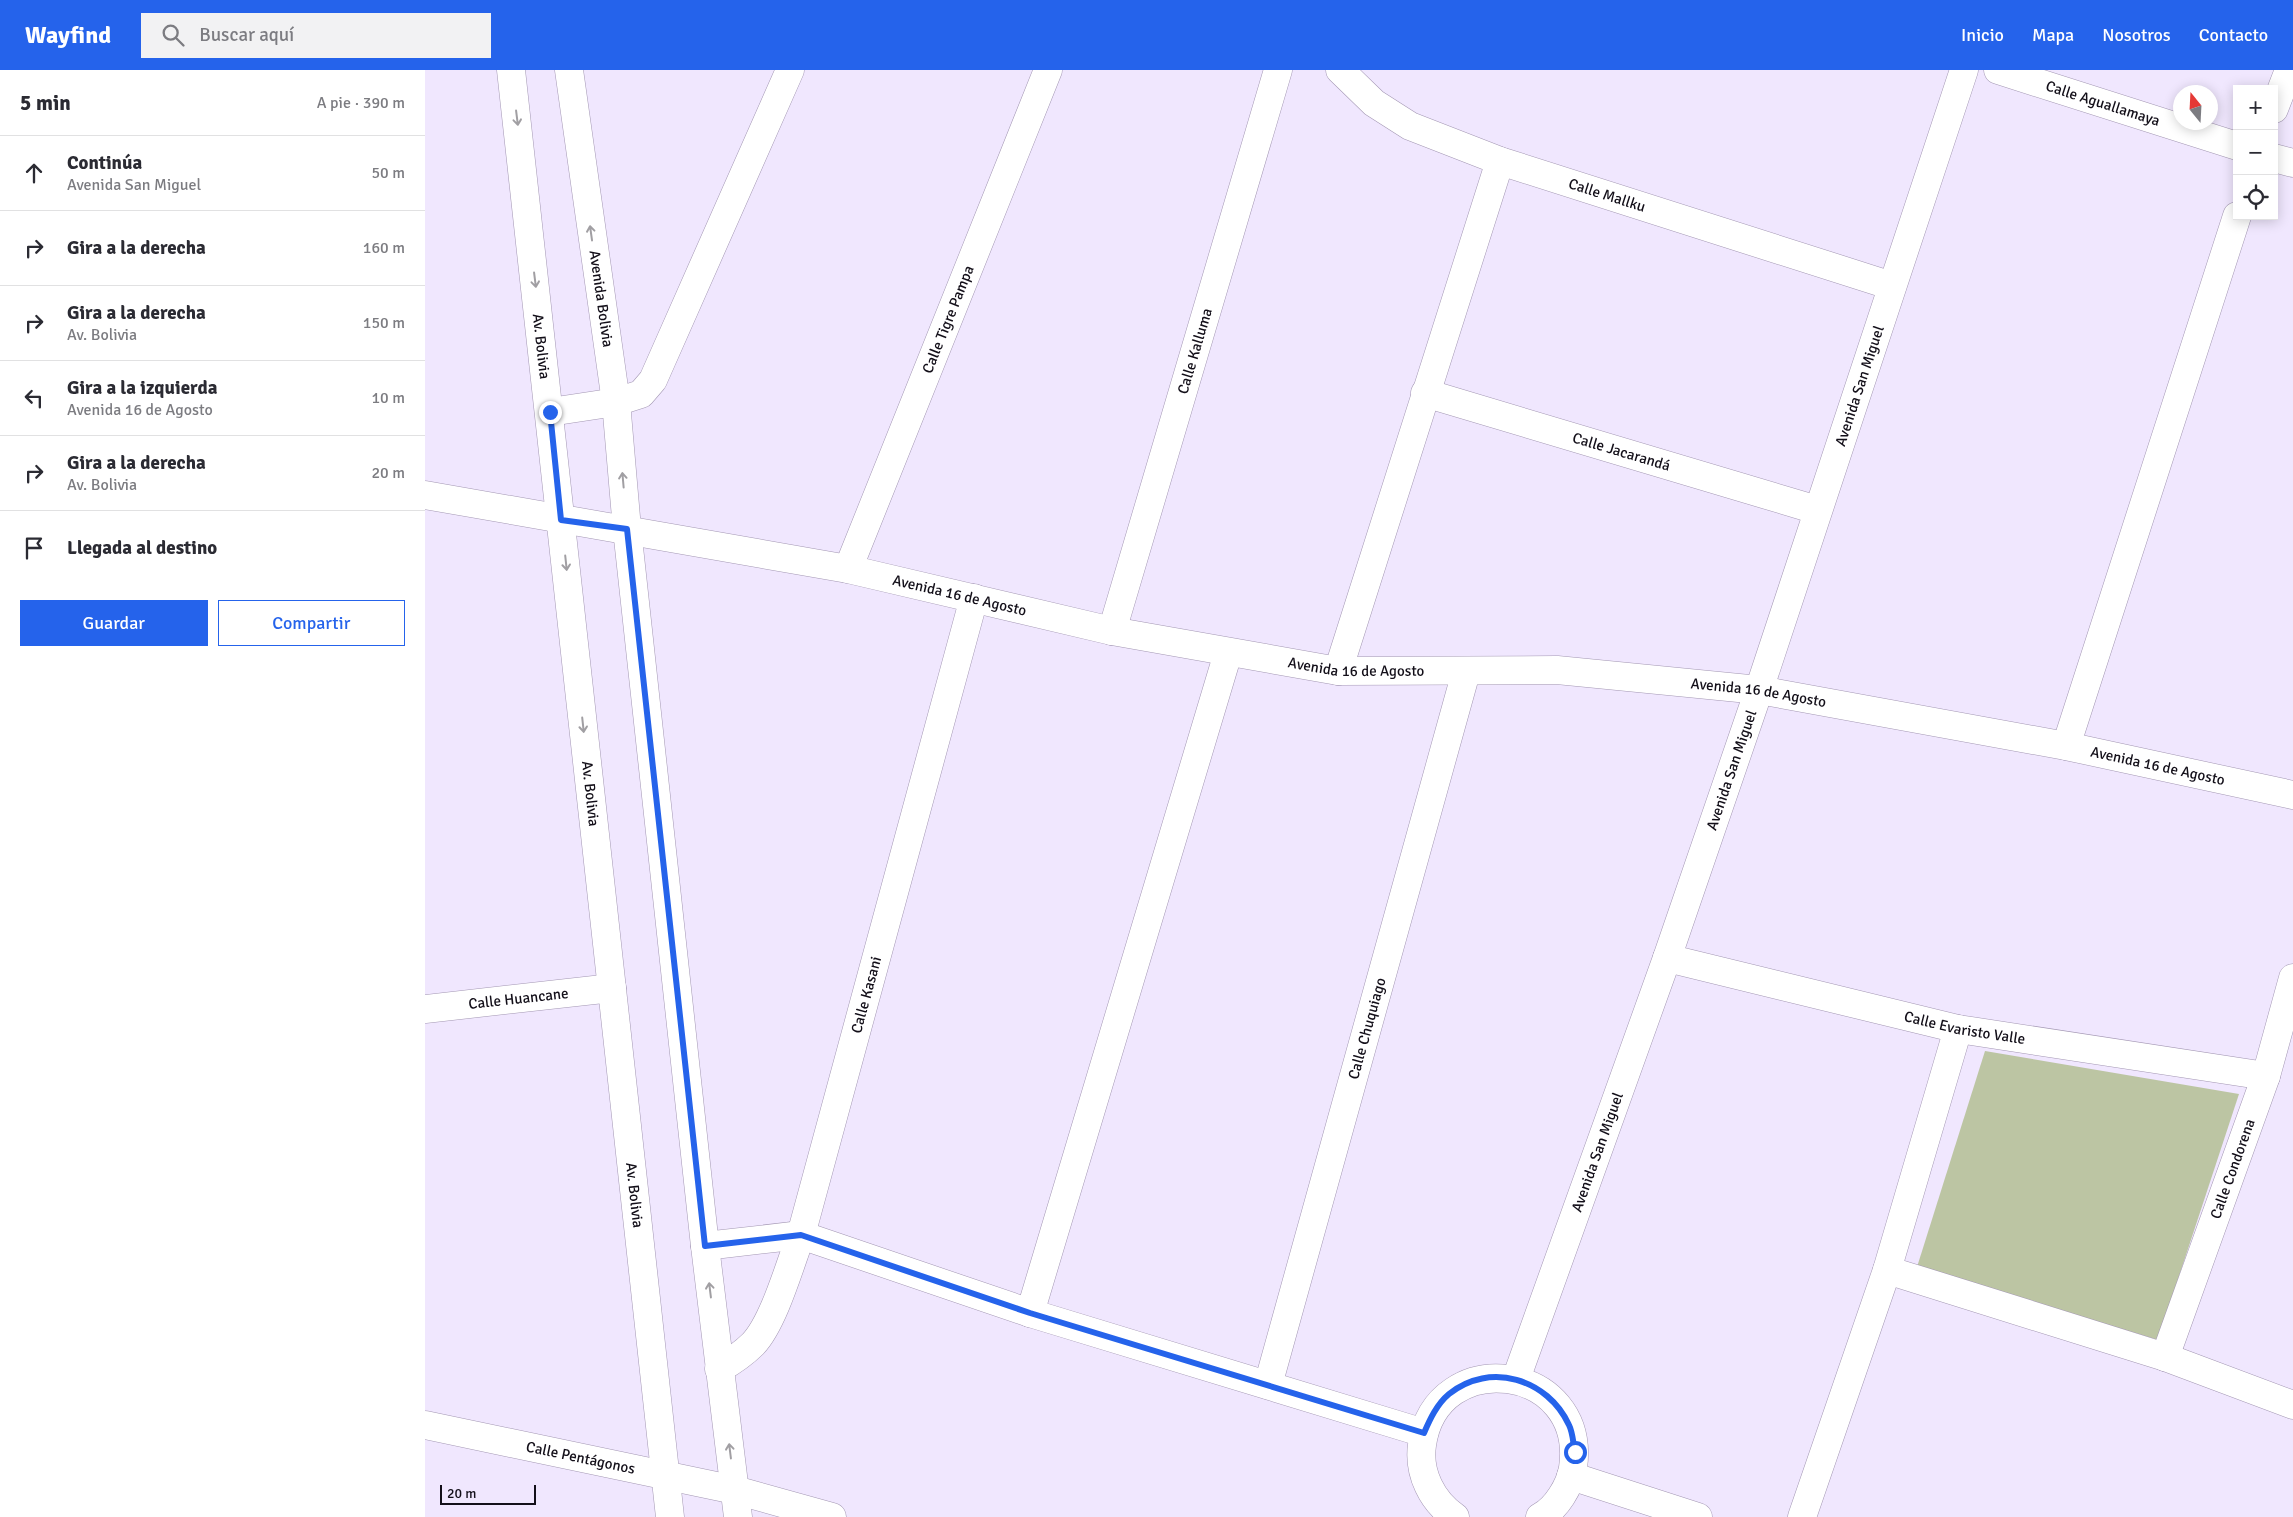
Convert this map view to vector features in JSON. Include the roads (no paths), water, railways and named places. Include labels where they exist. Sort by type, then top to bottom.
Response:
[{"type":"street","name":"Av. Bolivia","points":[[511,70],[671,1517]]},
{"type":"street","name":"Avenida Bolivia","points":[[569,70],[616,402],[627,529]]},
{"type":"street","points":[[550,412],[616,402],[641,394],[653,380],[790,70]]},
{"type":"street","name":"Calle Tigre Pampa","points":[[847,569],[1048,70]]},
{"type":"street","name":"Calle Kalluma","points":[[1112,631],[1279,70]]},
{"type":"street","name":"Avenida San Miguel","points":[[1516,1379],[1667,958],[1759,690],[1964,70]]},
{"type":"street","name":"Calle Aguallamaya","points":[[1998,70],[2233,145]]},
{"type":"street","points":[[2278,99],[2289,70]]},
{"type":"street","name":"Calle Mallku","points":[[1342,71],[1374,104],[1410,126],[1500,161],[1892,286]]},
{"type":"street","points":[[2278,159],[2293,164]]},
{"type":"street","points":[[1338,671],[1500,161]]},
{"type":"street","points":[[2066,746],[2236,220]]},
{"type":"street","name":"Calle Jacarandá","points":[[1425,393],[1817,510]]},
{"type":"street","name":"Avenida 16 de Agosto","points":[[425,494],[561,520],[627,529],[847,569],[1112,631],[1338,671],[1466,672],[1557,670],[1759,690],[2066,746],[2293,794]]},
{"type":"street","points":[[627,529],[705,1246],[738,1517]]},
{"type":"street","name":"Calle Kasani","points":[[719,1369],[739,1357],[755,1343],[768,1320],[801,1235],[974,598]]},
{"type":"street","points":[[1030,1313],[1229,653]]},
{"type":"street","name":"Calle Chuquiago","points":[[1268,1385],[1466,672]]},
{"type":"street","name":"Calle Evaristo Valle","points":[[1667,958],[1958,1029],[2266,1076]]},
{"type":"street","name":"Calle Condorena","points":[[2165,1358],[2266,1076],[2293,978]]},
{"type":"street","name":"Calle Huancane","points":[[425,1008],[612,988]]},
{"type":"street","points":[[1802,1517],[1887,1270],[1958,1029]]},
{"type":"street","points":[[705,1246],[801,1235],[1030,1313],[1424,1433]]},
{"type":"street","points":[[1887,1270],[2165,1358],[2293,1405]]},
{"type":"street","points":[[1455,1517],[1437,1500],[1425,1479],[1421,1456],[1424,1433],[1434,1412],[1449,1394],[1470,1382],[1493,1377],[1516,1379],[1539,1388],[1558,1405],[1570,1427],[1575,1452],[1571,1476],[1561,1498],[1540,1517]]},
{"type":"street","name":"Calle Pentágonos","points":[[425,1425],[735,1490],[832,1517]]},
{"type":"street","points":[[1571,1476],[1698,1517]]}]
